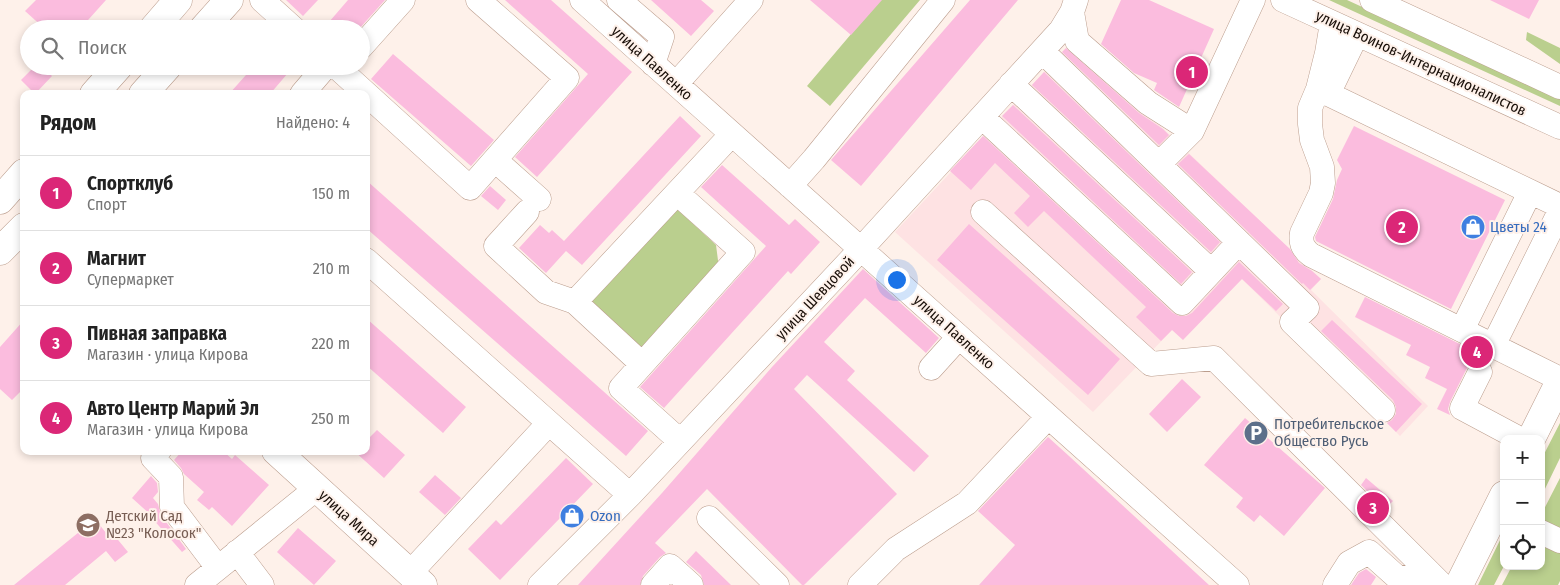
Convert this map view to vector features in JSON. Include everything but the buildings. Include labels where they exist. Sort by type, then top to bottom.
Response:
[{"type":"main road","points":[[160,20],[178,0]]},
{"type":"main road","points":[[211,20],[229,0]]},
{"type":"main road","points":[[98,90],[111,75]]},
{"type":"main road","points":[[147,90],[160,75]]},
{"type":"main road","points":[[20,177],[0,199],[20,216]]},
{"type":"main road","points":[[0,251],[20,230]]},
{"type":"main road","points":[[1533,435],[1560,380]]},
{"type":"main road","name":"улица Мира","points":[[280,455],[416,579]]},
{"type":"main road","points":[[1459,585],[1500,508]]},
{"type":"street","points":[[262,0],[284,20]]},
{"type":"street","points":[[370,37],[403,0]]},
{"type":"street","points":[[370,97],[470,188],[567,78],[478,0]]},
{"type":"street","name":"улица Павленко","points":[[582,0],[1231,583]]},
{"type":"street","points":[[619,0],[662,37],[653,64]]},
{"type":"street","points":[[676,84],[751,0]]},
{"type":"street","points":[[790,186],[943,0]]},
{"type":"street","points":[[1160,163],[1192,131],[1253,0]]},
{"type":"street","name":"улица Воинов-Интернационалистов","points":[[1282,0],[1560,127]]},
{"type":"street","points":[[1372,0],[1560,87]]},
{"type":"street","points":[[1074,6],[1077,41],[1148,103],[1192,131]]},
{"type":"street","name":"улица Шевцовой","points":[[540,585],[630,495],[861,249],[1061,30],[1074,6]]},
{"type":"street","points":[[1323,92],[1332,22]]},
{"type":"street","points":[[1357,34],[1323,92],[1310,108],[1312,140],[1322,167],[1323,183],[1321,194],[1302,233],[1300,240],[1302,246],[1311,255],[1560,380]]},
{"type":"street","points":[[1042,50],[1307,308],[1292,322],[1383,410]]},
{"type":"street","points":[[307,90],[327,75]]},
{"type":"street","points":[[346,75],[362,90]]},
{"type":"street","points":[[1012,84],[1211,272]]},
{"type":"street","points":[[1323,92],[1560,206]]},
{"type":"street","points":[[982,117],[1182,303],[1239,242]]},
{"type":"street","points":[[575,302],[732,134]]},
{"type":"street","points":[[495,160],[533,205],[496,246],[546,292],[575,302],[642,364]]},
{"type":"street","points":[[1462,330],[1530,192]]},
{"type":"street","points":[[677,193],[742,252],[621,388],[680,441]]},
{"type":"street","points":[[983,212],[1151,364],[1214,358],[1435,578]]},
{"type":"street","points":[[1493,346],[1560,212]]},
{"type":"street","points":[[370,264],[630,495]]},
{"type":"street","points":[[931,368],[959,337]]},
{"type":"street","points":[[1480,372],[1462,408],[1513,435]]},
{"type":"street","points":[[860,585],[896,549],[967,504],[1048,417]]},
{"type":"street","points":[[416,579],[549,423]]},
{"type":"street","points":[[156,455],[153,458],[172,476],[172,507],[218,568]]},
{"type":"street","points":[[196,585],[316,488]]},
{"type":"street","points":[[710,518],[777,585]]},
{"type":"street","points":[[1545,534],[1560,541]]},
{"type":"street","points":[[238,552],[262,585]]},
{"type":"street","points":[[1341,583],[1349,563],[1369,552],[1399,579],[1435,578]]},
{"type":"street","points":[[653,585],[670,566],[691,585]]},
{"type":"shaded area","points":[[1072,42],[1321,279],[1311,290],[1428,406],[1400,436],[1242,279],[1172,330],[1093,412],[895,232]]},
{"type":"green space","points":[[880,0],[920,0],[830,106],[807,86]]},
{"type":"green space","points":[[1329,0],[1347,0],[1560,98],[1560,106]]},
{"type":"green space","points":[[1527,32],[1560,48],[1560,64],[1526,40]]},
{"type":"green space","points":[[676,208],[716,245],[719,268],[641,353],[587,304]]},
{"type":"green space","points":[[1560,423],[1560,458],[1545,489],[1545,480],[1545,452]]},
{"type":"green space","points":[[1560,478],[1560,533],[1545,526],[1545,507]]},
{"type":"green space","points":[[1545,539],[1560,547],[1560,581],[1558,585],[1502,585],[1510,570],[1545,570]]},
{"type":"green space","points":[[1500,540],[1500,570],[1502,570],[1494,585],[1478,585]]},
{"type":"place","name":"Спортклуб","points":[[1192,72]]},
{"type":"place","name":"Магнит","points":[[1402,227]]},
{"type":"place","name":"Цветы 24","points":[[1473,227]]},
{"type":"place","name":"Авто Центр Марий Эл","points":[[1477,352]]},
{"type":"place","name":"Потребительское Общество Русь","points":[[1256,433]]},
{"type":"place","name":"Пивная заправка","points":[[1373,508]]},
{"type":"place","name":"Ozon","points":[[572,516]]},
{"type":"place","name":"Детский Сад №23 \"Колосок\"","points":[[88,525]]}]
